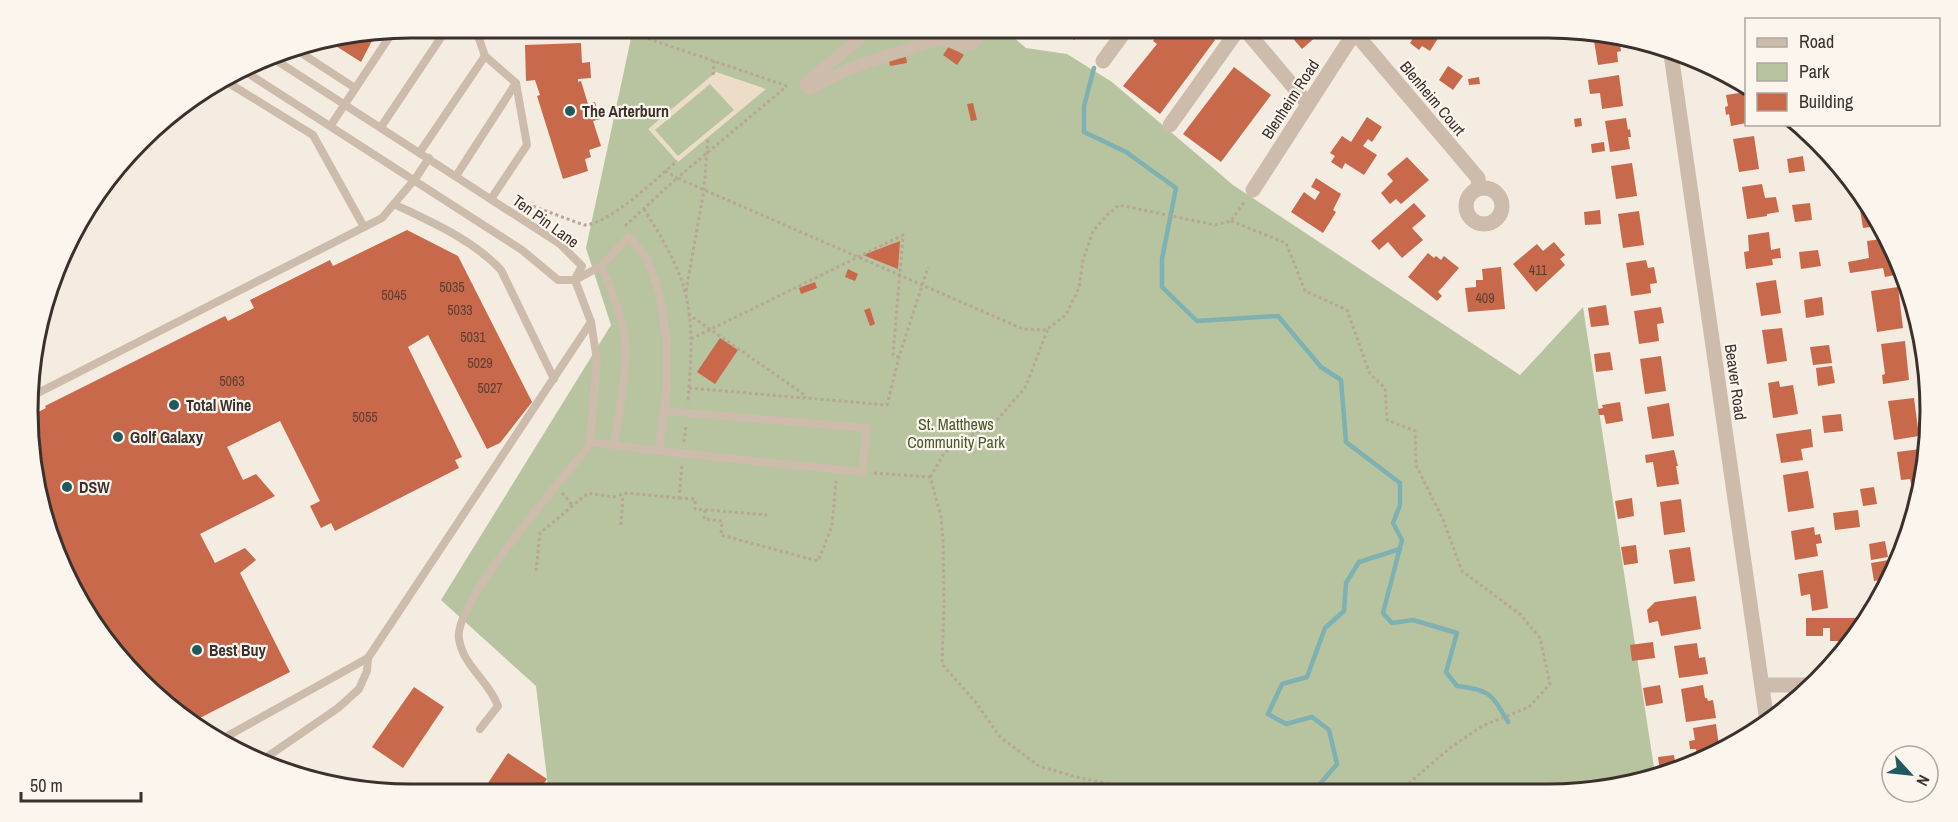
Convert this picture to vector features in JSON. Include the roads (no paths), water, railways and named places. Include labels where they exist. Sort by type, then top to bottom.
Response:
[{"type":"street","points":[[860,38],[805,84],[810,89],[848,69],[942,38],[958,45],[973,44],[977,38]]},
{"type":"street","points":[[1103,62],[1120,38]]},
{"type":"street","points":[[1170,125],[1233,38]]},
{"type":"street","points":[[1251,38],[1308,104]]},
{"type":"street","name":"Blenheim Road","points":[[1252,192],[1348,38]]},
{"type":"street","name":"Blenheim Court","points":[[1361,38],[1478,178],[1479,188]]},
{"type":"street","name":"Beaver Road","points":[[1672,59],[1766,713]]},
{"type":"street","points":[[1762,685],[1800,685]]},
{"type":"lane","points":[[331,125],[389,38]]},
{"type":"lane","points":[[381,127],[441,38]]},
{"type":"lane","points":[[479,38],[485,56],[516,83],[527,145],[491,199]]},
{"type":"lane","points":[[302,54],[355,88]]},
{"type":"lane","points":[[420,152],[485,56]]},
{"type":"lane","name":"Ten Pin Lane","points":[[279,62],[560,244],[582,266],[575,280]]},
{"type":"lane","points":[[250,74],[522,250],[558,280],[575,280],[601,266],[629,237],[647,258],[660,296],[667,342],[667,386],[659,452]]},
{"type":"lane","points":[[456,176],[516,83]]},
{"type":"lane","points":[[231,84],[313,135],[364,227]]},
{"type":"lane","points":[[38,393],[382,218],[429,158]]},
{"type":"lane","points":[[394,204],[473,245],[501,270],[554,379]]},
{"type":"lane","points":[[601,266],[618,307],[625,342],[623,391],[615,446]]},
{"type":"lane","points":[[480,729],[498,706],[494,695],[468,663],[458,638],[463,619],[474,595],[565,475],[584,457],[590,442],[597,360],[591,322],[575,280]]},
{"type":"lane","points":[[228,736],[368,658],[591,322]]},
{"type":"lane","points":[[590,442],[659,452],[862,472],[867,428],[664,411]]},
{"type":"lane","points":[[267,756],[338,708],[359,689],[368,671],[368,658]]},
{"type":"waterway","points":[[1094,68],[1084,106],[1084,132],[1126,152],[1176,188],[1162,259],[1162,287],[1197,321],[1278,316],[1321,367],[1341,380],[1346,442],[1400,483],[1400,505],[1393,523],[1402,540],[1383,613],[1392,623],[1413,620],[1457,633],[1446,672],[1457,686],[1476,689],[1493,699],[1508,722]]},
{"type":"waterway","points":[[1320,784],[1337,764],[1329,730],[1312,717],[1286,724],[1268,714],[1282,684],[1307,677],[1325,628],[1344,611],[1346,583],[1359,562],[1400,549]]},
{"type":"place","name":"The Arterburn","points":[[570,111]]},
{"type":"place","name":"Total Wine","points":[[174,405]]},
{"type":"place","name":"Golf Galaxy","points":[[118,437]]},
{"type":"place","name":"DSW","points":[[67,487]]},
{"type":"place","name":"Best Buy","points":[[197,650]]},
{"type":"park label","name":"St. Matthews Community Park","points":[[956,433]]}]
